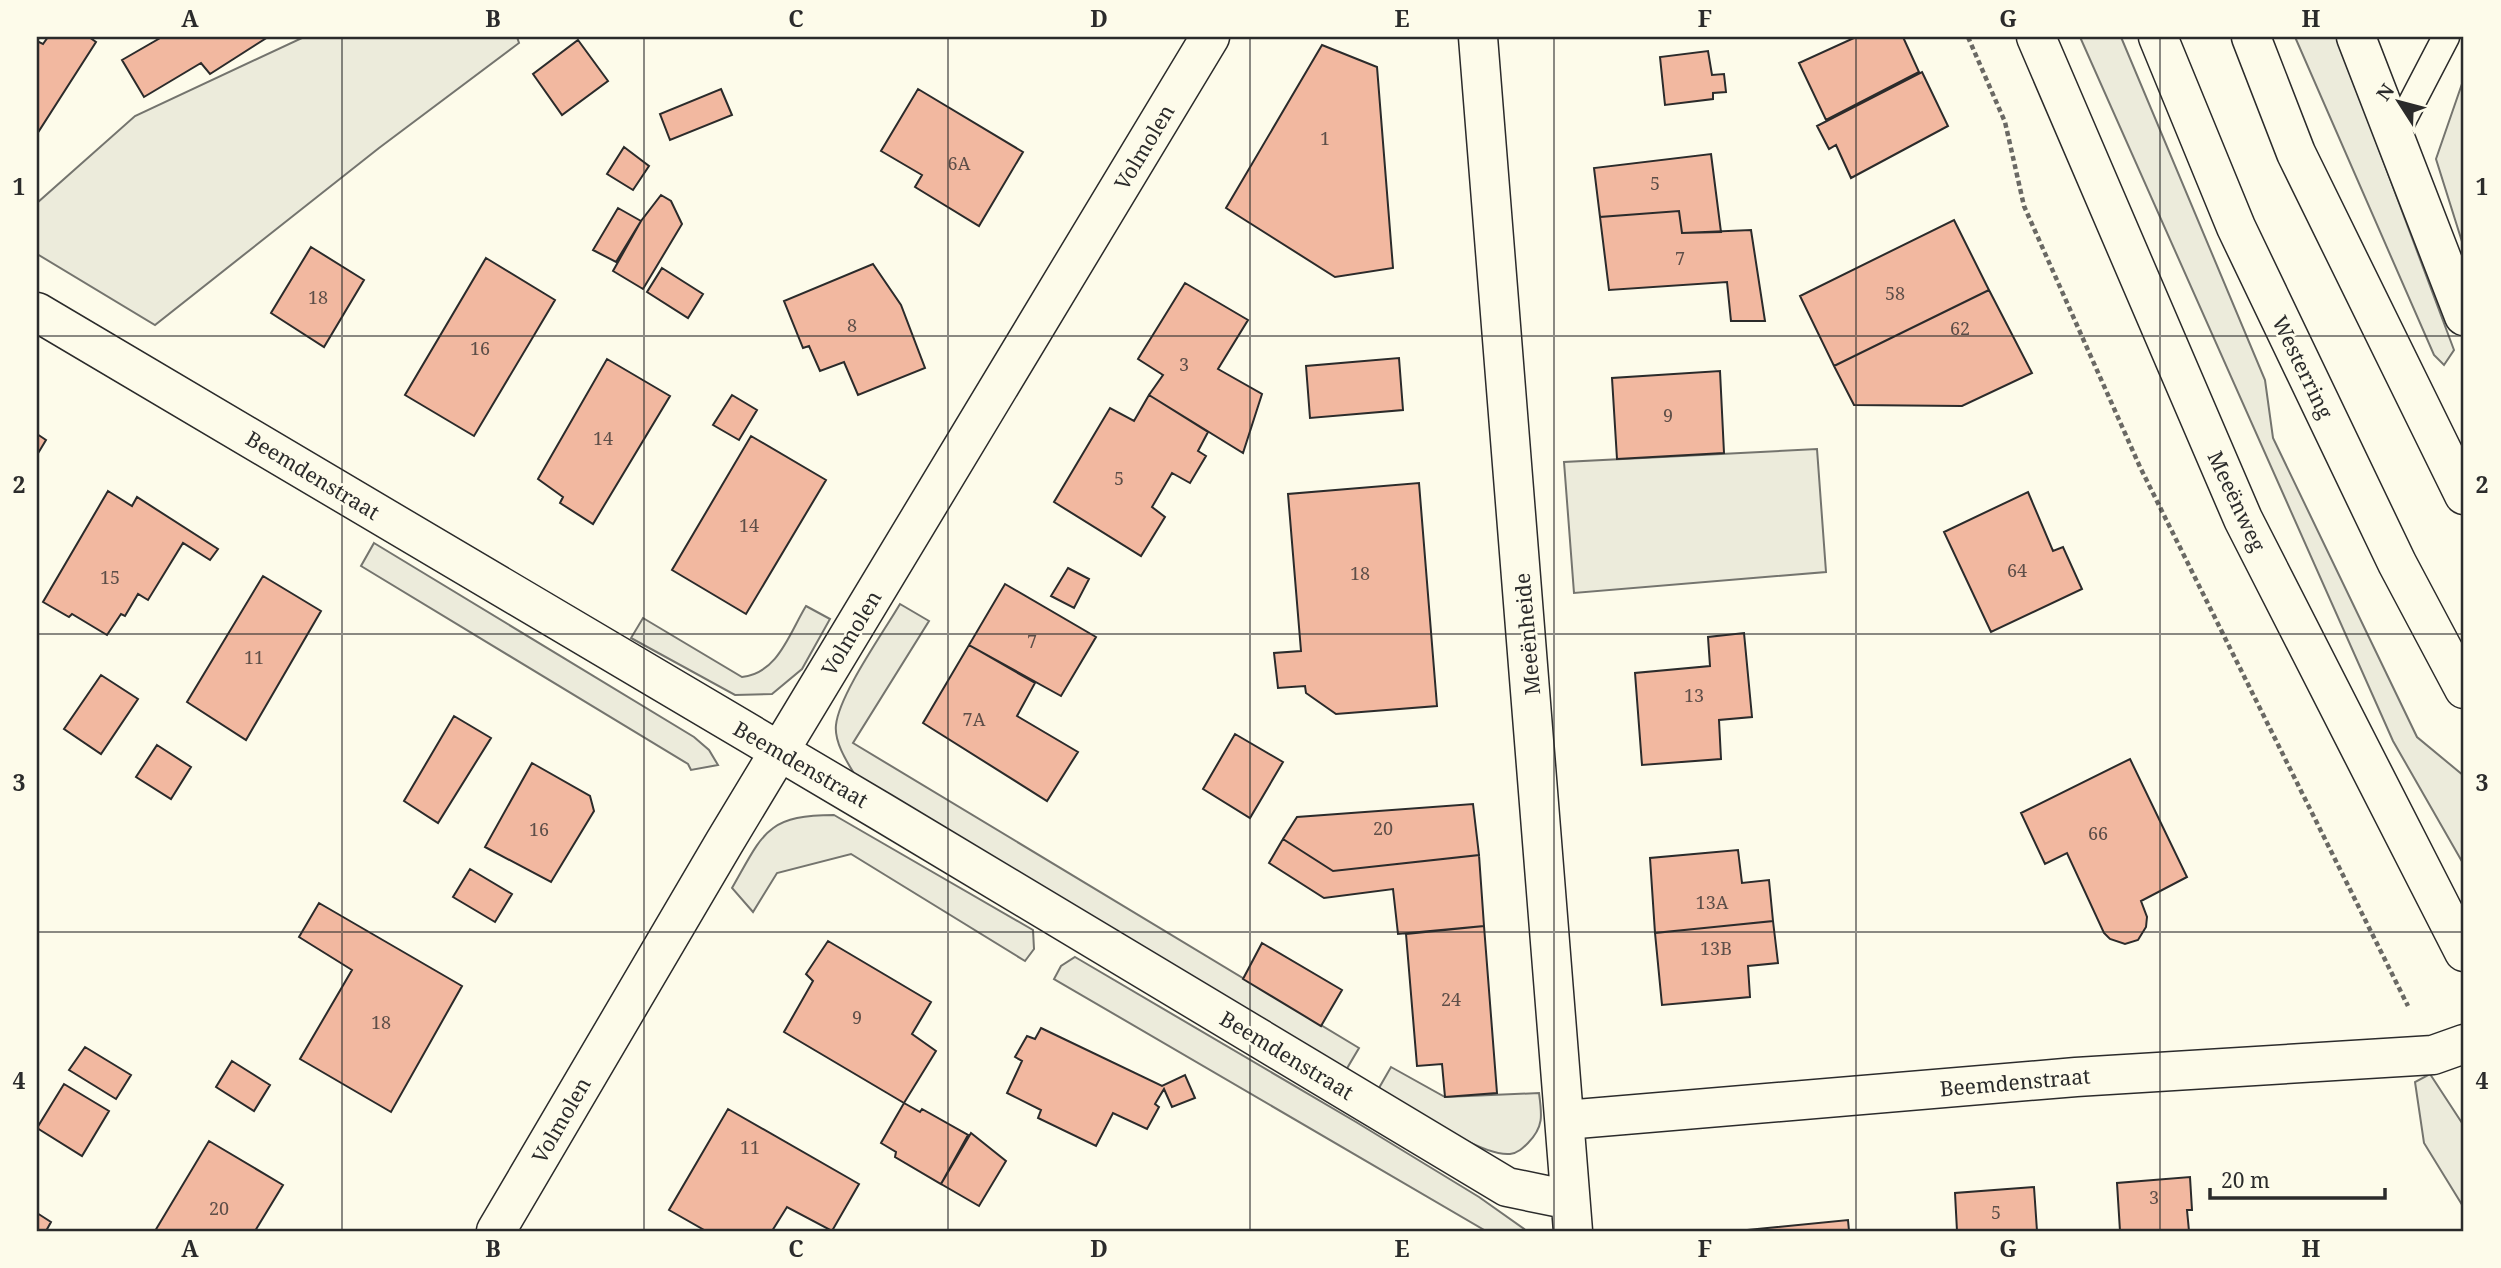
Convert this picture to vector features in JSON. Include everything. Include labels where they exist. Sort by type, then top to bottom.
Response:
[{"type":"main road","name":"Volmolen","points":[[496,1231],[1210,37]]},
{"type":"main road","name":"Meeënheide","points":[[1478,37],[1571,1216]]},
{"type":"main road","name":"Meeënweg","points":[[2036,37],[2243,519],[2464,953]]},
{"type":"main road","name":"Westerring","points":[[2158,37],[2236,227],[2397,564],[2464,689]]},
{"type":"main road","points":[[2251,37],[2296,153],[2464,495]]},
{"type":"main road","points":[[2356,37],[2464,316]]},
{"type":"main road","name":"Beemdenstraat","points":[[37,312],[1507,1187],[1571,1216]]},
{"type":"main road","name":"Beemdenstraat","points":[[1565,1119],[2076,1077],[2449,1050]]},
{"type":"lane","points":[[2394,137],[2446,37]]},
{"type":"path","points":[[1968,37],[2005,122],[2024,205],[2140,467],[2449,1050]]},
{"type":"shaded area","points":[[304,37],[517,37],[519,43],[379,148],[155,325],[37,254],[37,203],[135,116]]},
{"type":"shaded area","points":[[2080,37],[2121,37],[2265,380],[2273,438],[2417,737],[2464,776],[2464,865],[2393,741]]},
{"type":"shaded area","points":[[2295,37],[2337,37],[2454,350],[2444,365],[2434,355]]},
{"type":"shaded area","points":[[2464,78],[2464,248],[2436,159]]},
{"type":"shaded area","points":[[1817,449],[1826,572],[1574,593],[1564,462]]},
{"type":"shaded area","points":[[374,543],[694,737],[709,750],[718,765],[691,770],[688,764],[361,566]]},
{"type":"shaded area","points":[[900,604],[929,621],[853,743],[1359,1048],[1346,1070],[855,775],[837,738],[839,712],[853,681]]},
{"type":"shaded area","points":[[806,606],[830,619],[802,669],[772,694],[735,695],[631,638],[643,618],[742,677],[754,674],[774,660]]},
{"type":"shaded area","points":[[834,815],[1033,930],[1034,949],[1025,961],[851,854],[777,873],[753,912],[732,888],[760,841],[769,831],[794,819]]},
{"type":"shaded area","points":[[1075,957],[1356,1122],[1479,1197],[1527,1231],[1486,1231],[1054,979],[1061,966]]},
{"type":"shaded area","points":[[1391,1067],[1445,1097],[1539,1093],[1541,1114],[1537,1132],[1522,1148],[1510,1154],[1497,1153],[1463,1139],[1379,1088]]},
{"type":"shaded area","points":[[2430,1074],[2464,1126],[2464,1208],[2424,1143],[2415,1082]]},
{"type":"building","points":[[48,37],[89,37],[96,42],[37,134],[37,41],[43,44]]},
{"type":"building","points":[[162,37],[268,37],[210,74],[201,63],[144,97],[122,60]]},
{"type":"building","points":[[1856,37],[1903,37],[1919,72],[1826,120],[1799,63]]},
{"type":"building","points":[[578,40],[608,81],[562,115],[533,74]]},
{"type":"building","points":[[1322,45],[1377,67],[1393,268],[1335,277],[1226,208]]},
{"type":"building","points":[[1708,51],[1712,75],[1724,74],[1726,92],[1713,93],[1713,99],[1665,105],[1660,57]]},
{"type":"building","points":[[1922,72],[1948,126],[1851,178],[1836,145],[1829,149],[1817,126]]},
{"type":"building","points":[[721,89],[732,115],[670,140],[660,114]]},
{"type":"building","points":[[918,89],[1023,152],[979,226],[915,187],[922,175],[881,151]]},
{"type":"building","points":[[624,147],[649,166],[633,190],[607,174]]},
{"type":"building","points":[[1711,154],[1721,232],[1682,233],[1679,211],[1600,217],[1594,168]]},
{"type":"building","points":[[661,195],[671,201],[682,224],[643,289],[613,271],[641,221]]},
{"type":"building","points":[[618,208],[641,221],[616,262],[593,250]]},
{"type":"building","points":[[1679,211],[1682,233],[1751,230],[1765,321],[1731,321],[1727,282],[1609,290],[1600,217]]},
{"type":"building","points":[[1954,220],[1989,290],[1834,366],[1800,296]]},
{"type":"building","points":[[311,247],[364,280],[324,347],[271,313]]},
{"type":"building","points":[[486,258],[555,300],[474,436],[405,395]]},
{"type":"building","points":[[873,264],[901,305],[925,368],[858,395],[844,362],[820,371],[809,346],[803,348],[784,301]]},
{"type":"building","points":[[662,268],[703,294],[688,318],[647,292]]},
{"type":"building","points":[[1185,283],[1248,320],[1218,369],[1262,394],[1243,453],[1149,395],[1163,375],[1138,359]]},
{"type":"building","points":[[1989,290],[2032,373],[1962,406],[1854,405],[1834,366]]},
{"type":"building","points":[[1399,358],[1403,410],[1310,418],[1306,366]]},
{"type":"building","points":[[607,359],[670,396],[593,524],[560,503],[563,497],[538,479]]},
{"type":"building","points":[[1720,371],[1724,453],[1617,459],[1612,378]]},
{"type":"building","points":[[732,395],[757,410],[739,440],[713,425]]},
{"type":"building","points":[[1149,395],[1208,432],[1198,451],[1206,456],[1190,483],[1172,473],[1152,507],[1165,517],[1141,556],[1054,502],[1110,408],[1134,421]]},
{"type":"building","points":[[37,434],[46,440],[37,455]]},
{"type":"building","points":[[751,436],[826,480],[746,614],[672,570]]},
{"type":"building","points":[[1419,483],[1437,706],[1336,714],[1306,693],[1305,686],[1278,688],[1274,653],[1301,651],[1288,494]]},
{"type":"building","points":[[108,491],[132,506],[137,497],[218,549],[210,560],[183,543],[148,600],[138,594],[125,616],[121,614],[107,635],[72,614],[69,617],[43,602]]},
{"type":"building","points":[[2028,492],[2053,551],[2063,547],[2082,589],[1991,632],[1944,532]]},
{"type":"building","points":[[1068,568],[1089,579],[1074,608],[1051,596]]},
{"type":"building","points":[[263,576],[321,611],[246,740],[187,702]]},
{"type":"building","points":[[1005,584],[1096,637],[1061,696],[969,645]]},
{"type":"building","points":[[1744,633],[1752,717],[1719,720],[1721,759],[1642,765],[1635,673],[1710,666],[1708,637]]},
{"type":"building","points":[[969,645],[1035,683],[1017,716],[1078,752],[1047,801],[923,723]]},
{"type":"building","points":[[101,675],[138,699],[101,754],[64,729]]},
{"type":"building","points":[[454,716],[491,738],[438,823],[404,801]]},
{"type":"building","points":[[1235,734],[1283,762],[1250,818],[1203,789]]},
{"type":"building","points":[[157,745],[191,767],[171,799],[136,777]]},
{"type":"building","points":[[2130,759],[2187,877],[2141,901],[2147,917],[2146,927],[2138,940],[2125,944],[2110,939],[2104,933],[2067,853],[2045,864],[2021,813]]},
{"type":"building","points":[[532,763],[590,796],[594,811],[551,882],[485,847]]},
{"type":"building","points":[[1473,804],[1479,855],[1333,871],[1283,839],[1297,817]]},
{"type":"building","points":[[1283,839],[1333,871],[1479,855],[1484,926],[1398,934],[1393,889],[1324,898],[1269,863]]},
{"type":"building","points":[[1738,850],[1742,883],[1769,880],[1773,921],[1655,933],[1650,858]]},
{"type":"building","points":[[470,869],[512,894],[495,922],[453,897]]},
{"type":"building","points":[[319,903],[462,986],[391,1112],[300,1059],[352,970],[299,937]]},
{"type":"building","points":[[1773,921],[1778,963],[1748,966],[1750,997],[1662,1005],[1655,933]]},
{"type":"building","points":[[1484,926],[1497,1093],[1445,1097],[1442,1064],[1417,1066],[1406,934]]},
{"type":"building","points":[[828,941],[931,1002],[912,1034],[936,1051],[904,1103],[784,1032],[813,981],[806,974]]},
{"type":"building","points":[[1262,943],[1342,990],[1321,1026],[1243,979]]},
{"type":"building","points":[[1041,1028],[1162,1086],[1185,1075],[1195,1098],[1172,1107],[1164,1089],[1155,1104],[1159,1107],[1147,1129],[1113,1113],[1096,1146],[1038,1118],[1041,1110],[1007,1093],[1022,1061],[1015,1057],[1027,1036],[1035,1039]]},
{"type":"building","points":[[85,1047],[131,1075],[116,1099],[69,1070]]},
{"type":"building","points":[[232,1061],[270,1085],[254,1111],[216,1087]]},
{"type":"building","points":[[64,1084],[109,1111],[82,1156],[37,1128]]},
{"type":"building","points":[[904,1103],[920,1112],[922,1109],[968,1135],[941,1184],[895,1157],[896,1152],[881,1143]]},
{"type":"building","points":[[728,1109],[859,1184],[832,1231],[787,1207],[772,1231],[706,1231],[669,1210]]},
{"type":"building","points":[[971,1133],[1006,1161],[979,1206],[941,1184]]},
{"type":"building","points":[[209,1141],[283,1185],[255,1231],[155,1231]]},
{"type":"building","points":[[2190,1177],[2192,1210],[2187,1210],[2189,1231],[2120,1231],[2117,1183]]},
{"type":"building","points":[[2034,1187],[2037,1231],[1957,1231],[1955,1193]]},
{"type":"building","points":[[37,1213],[51,1222],[46,1231],[37,1231]]},
{"type":"building","points":[[1848,1220],[1849,1231],[1737,1231]]}]
